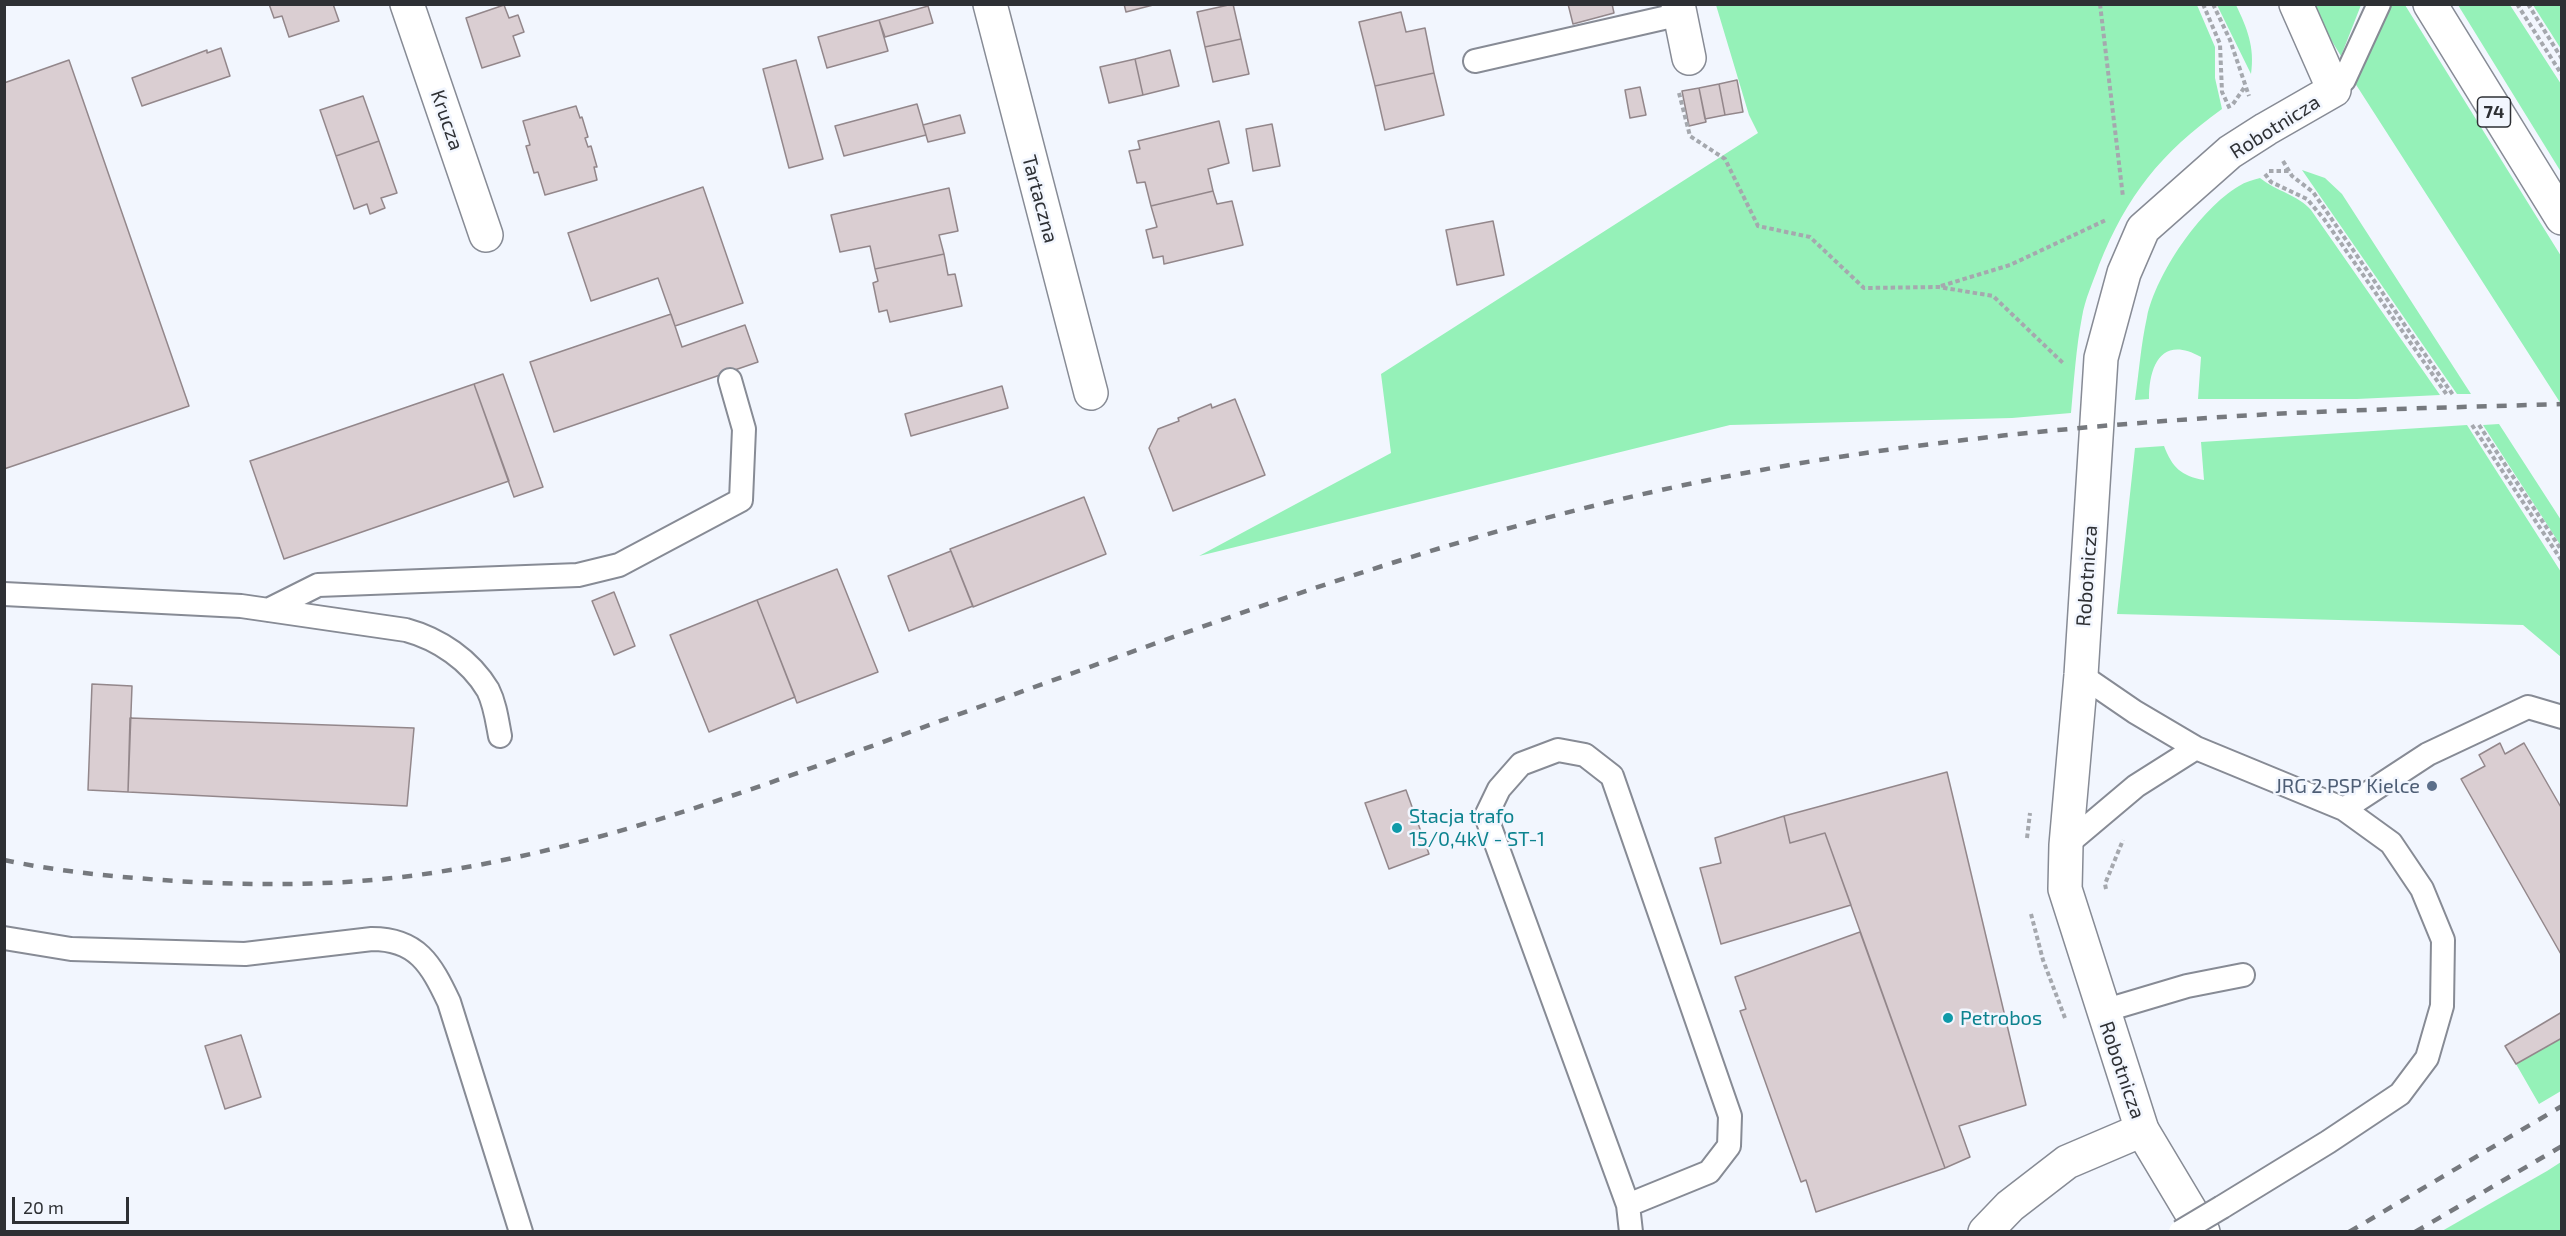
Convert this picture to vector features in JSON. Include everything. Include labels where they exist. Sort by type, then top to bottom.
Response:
[{"type":"street","name":"Krucza","points":[[407,4],[486,235]]},
{"type":"street","name":"Tartaczna","points":[[990,4],[1091,393]]},
{"type":"street","name":"Robotnicza","points":[[2213,1219],[2142,1130],[2065,889],[2066,845],[2081,675],[2102,358],[2124,273],[2143,229],[2230,152],[2334,90],[2296,4]]},
{"type":"street","name":"74","points":[[2430,4],[2562,218]]},
{"type":"street","points":[[1680,9],[1689,58]]},
{"type":"street","points":[[1985,1232],[2010,1206],[2067,1162],[2142,1130]]},
{"type":"lane","points":[[2334,90],[2344,80],[2379,4]]},
{"type":"lane","points":[[1475,61],[1680,9]]},
{"type":"lane","points":[[268,610],[318,585],[579,575],[619,566],[741,500],[744,429],[730,380]]},
{"type":"lane","points":[[4,594],[240,606],[406,630],[425,635],[447,646],[487,690],[496,711],[500,736]]},
{"type":"lane","points":[[2081,675],[2135,712],[2196,748],[2344,809],[2391,843],[2422,889],[2443,940],[2442,1006],[2427,1058],[2400,1094],[2213,1219],[2180,1232]]},
{"type":"lane","points":[[2344,809],[2428,754],[2528,707],[2562,717]]},
{"type":"lane","points":[[2066,845],[2136,786],[2196,748]]},
{"type":"lane","points":[[1628,1205],[1709,1172],[1729,1146],[1730,1116],[1612,776],[1585,755],[1558,750],[1521,764],[1499,789],[1486,816],[1628,1205],[1631,1232]]},
{"type":"lane","points":[[4,938],[71,950],[146,953],[245,954],[372,939],[389,939],[408,945],[422,956],[436,975],[449,1002],[521,1232]]},
{"type":"lane","points":[[2103,1011],[2187,986],[2244,975]]},
{"type":"path","points":[[2100,4],[2124,200]]},
{"type":"path","points":[[2203,4],[2220,44],[2222,92],[2233,116]]},
{"type":"path","points":[[2213,4],[2230,40],[2244,88],[2236,100]]},
{"type":"path","points":[[2517,4],[2562,75]]},
{"type":"path","points":[[2528,4],[2562,58]]},
{"type":"path","points":[[1689,58],[1676,78],[1690,136],[1725,159],[1758,226],[1810,237],[1864,288],[1939,287],[1993,296],[2067,366]]},
{"type":"path","points":[[2271,171],[2289,171],[2313,192],[2453,395]]},
{"type":"path","points":[[2263,172],[2271,182],[2307,199],[2324,219],[2447,395]]},
{"type":"path","points":[[1939,287],[2010,265],[2115,216]]},
{"type":"path","points":[[2472,425],[2562,561]]},
{"type":"path","points":[[2479,425],[2562,551]]},
{"type":"path","points":[[2106,893],[2105,884],[2125,834]]},
{"type":"green space","points":[[1716,5],[2197,5],[2215,47],[2215,78],[2222,109],[2200,125],[2164,159],[2148,177],[2121,217],[2099,265],[2083,310],[2071,413],[2012,418],[1730,425],[1199,556],[1391,453],[1381,374],[1758,133],[1749,115]]},
{"type":"green space","points":[[2217,5],[2236,5],[2249,38],[2252,55],[2251,74]]},
{"type":"green space","points":[[2361,5],[2341,56],[2310,6]]},
{"type":"green space","points":[[2387,5],[2405,5],[2561,256],[2561,404],[2353,80]]},
{"type":"green space","points":[[2458,5],[2510,5],[2561,84],[2561,172]]},
{"type":"green space","points":[[2533,5],[2561,5],[2561,49]]},
{"type":"green space","points":[[2302,170],[2325,178],[2342,194],[2471,394],[2457,394]]},
{"type":"green space","points":[[2260,178],[2311,210],[2440,395],[2357,399],[2198,399],[2201,357],[2188,351],[2176,350],[2160,357],[2155,365],[2149,399],[2135,400],[2147,317],[2152,300],[2170,263],[2209,210],[2239,186]]},
{"type":"green space","points":[[2499,424],[2561,520],[2561,546],[2483,425]]},
{"type":"green space","points":[[2467,425],[2561,572],[2561,657],[2523,625],[2117,614],[2135,448],[2164,446],[2170,460],[2178,469],[2189,476],[2204,480],[2201,442]]},
{"type":"green space","points":[[2561,1038],[2561,1091],[2539,1104],[2516,1064]]},
{"type":"green space","points":[[2561,1162],[2561,1231],[2442,1231],[2547,1171]]},
{"type":"building","points":[[269,4],[333,4],[339,21],[289,37],[282,16],[274,18]]},
{"type":"building","points":[[1124,4],[1157,4],[1126,12]]},
{"type":"building","points":[[1233,4],[1241,39],[1205,47],[1197,12]]},
{"type":"building","points":[[1568,4],[1612,4],[1614,13],[1573,24]]},
{"type":"building","points":[[504,5],[509,18],[518,15],[524,32],[513,36],[520,56],[482,68],[466,18]]},
{"type":"building","points":[[928,6],[933,23],[885,37],[879,20]]},
{"type":"building","points":[[1401,12],[1406,32],[1425,28],[1434,73],[1375,86],[1359,22]]},
{"type":"building","points":[[879,20],[888,51],[827,68],[818,37]]},
{"type":"building","points":[[1241,39],[1249,74],[1213,82],[1205,47]]},
{"type":"building","points":[[221,48],[230,76],[142,106],[132,78],[207,50],[207,53]]},
{"type":"building","points":[[1170,50],[1179,86],[1143,95],[1135,59]]},
{"type":"building","points":[[1135,59],[1143,95],[1109,103],[1100,67]]},
{"type":"building","points":[[69,60],[189,406],[4,469],[4,83]]},
{"type":"building","points":[[796,60],[823,159],[789,168],[763,69]]},
{"type":"building","points":[[1434,73],[1444,115],[1385,130],[1375,86]]},
{"type":"building","points":[[1737,80],[1743,112],[1725,115],[1719,84]]},
{"type":"building","points":[[1719,84],[1725,115],[1705,119],[1699,88]]},
{"type":"building","points":[[1640,87],[1646,115],[1630,118],[1625,90]]},
{"type":"building","points":[[1699,88],[1706,122],[1689,126],[1682,91]]},
{"type":"building","points":[[363,96],[379,141],[336,156],[320,110]]},
{"type":"building","points":[[917,104],[926,135],[844,156],[835,126]]},
{"type":"building","points":[[576,106],[580,118],[582,117],[588,137],[585,138],[588,147],[591,146],[597,167],[594,167],[597,180],[545,195],[538,172],[534,173],[526,146],[530,145],[523,121]]},
{"type":"building","points":[[960,115],[965,133],[928,142],[923,125]]},
{"type":"building","points":[[1219,121],[1229,163],[1208,169],[1213,191],[1151,206],[1145,182],[1137,183],[1129,151],[1140,149],[1138,141]]},
{"type":"building","points":[[1272,124],[1280,166],[1253,171],[1246,129]]},
{"type":"building","points":[[379,141],[397,193],[381,198],[385,208],[370,214],[367,204],[354,209],[336,156]]},
{"type":"building","points":[[703,187],[743,303],[675,326],[658,278],[591,301],[568,233]]},
{"type":"building","points":[[949,188],[958,231],[939,235],[944,254],[875,269],[870,246],[840,252],[831,215]]},
{"type":"building","points":[[1213,191],[1217,204],[1232,201],[1243,245],[1164,264],[1163,256],[1153,258],[1146,230],[1157,227],[1151,206]]},
{"type":"building","points":[[1493,221],[1504,275],[1457,285],[1446,230]]},
{"type":"building","points":[[944,254],[948,275],[955,274],[962,306],[890,322],[887,310],[879,312],[873,283],[878,281],[875,269]]},
{"type":"building","points":[[671,314],[682,347],[745,325],[758,362],[554,432],[530,362]]},
{"type":"building","points":[[503,374],[543,487],[514,497],[474,384]]},
{"type":"building","points":[[474,384],[509,481],[284,559],[250,461]]},
{"type":"building","points":[[1002,386],[1008,408],[911,436],[905,414]]},
{"type":"building","points":[[1235,399],[1265,475],[1173,511],[1149,448],[1158,429],[1211,404],[1212,408]]},
{"type":"building","points":[[1084,497],[1106,554],[973,607],[950,549]]},
{"type":"building","points":[[951,551],[973,606],[909,631],[888,576]]},
{"type":"building","points":[[837,569],[878,672],[797,703],[757,600]]},
{"type":"building","points":[[614,592],[635,646],[614,655],[592,601]]},
{"type":"building","points":[[757,600],[795,697],[709,732],[670,635]]},
{"type":"building","points":[[92,684],[132,686],[128,792],[88,790]]},
{"type":"building","points":[[130,718],[414,728],[407,806],[128,792]]},
{"type":"building","points":[[2500,743],[2505,754],[2524,743],[2562,809],[2562,956],[2461,779],[2485,766],[2479,755]]},
{"type":"building","name":"Petrobos","points":[[1947,772],[2026,1105],[1959,1126],[1970,1157],[1945,1168],[1825,833],[1790,843],[1784,816]]},
{"type":"building","name":"Stacja trafo 15/0,4kV - ST-1","points":[[1406,790],[1429,854],[1389,869],[1365,803]]},
{"type":"building","points":[[1784,816],[1790,843],[1825,833],[1851,905],[1721,944],[1700,868],[1721,863],[1715,838]]},
{"type":"building","points":[[1860,932],[1945,1168],[1816,1212],[1806,1180],[1801,1182],[1740,1011],[1746,1009],[1735,977]]},
{"type":"building","points":[[2562,1012],[2562,1038],[2516,1064],[2505,1046]]},
{"type":"building","points":[[241,1035],[261,1097],[225,1109],[205,1046]]},
{"type":"railway","points":[[4,860],[111,876],[241,884],[306,884],[372,880],[438,872],[504,860],[570,844],[700,806],[1192,630],[1351,576],[1512,527],[1667,489],[1891,449],[2042,432],[2285,413],[2562,404]]},
{"type":"railway","points":[[2349,1232],[2562,1106]]},
{"type":"railway","points":[[2415,1232],[2562,1146]]},
{"type":"place","name":"JRG 2 PSP Kielce","points":[[2432,786]]},
{"type":"place","name":"Stacja trafo 15/0,4kV - ST-1","points":[[1397,828]]},
{"type":"place","name":"Petrobos","points":[[1948,1018]]}]
